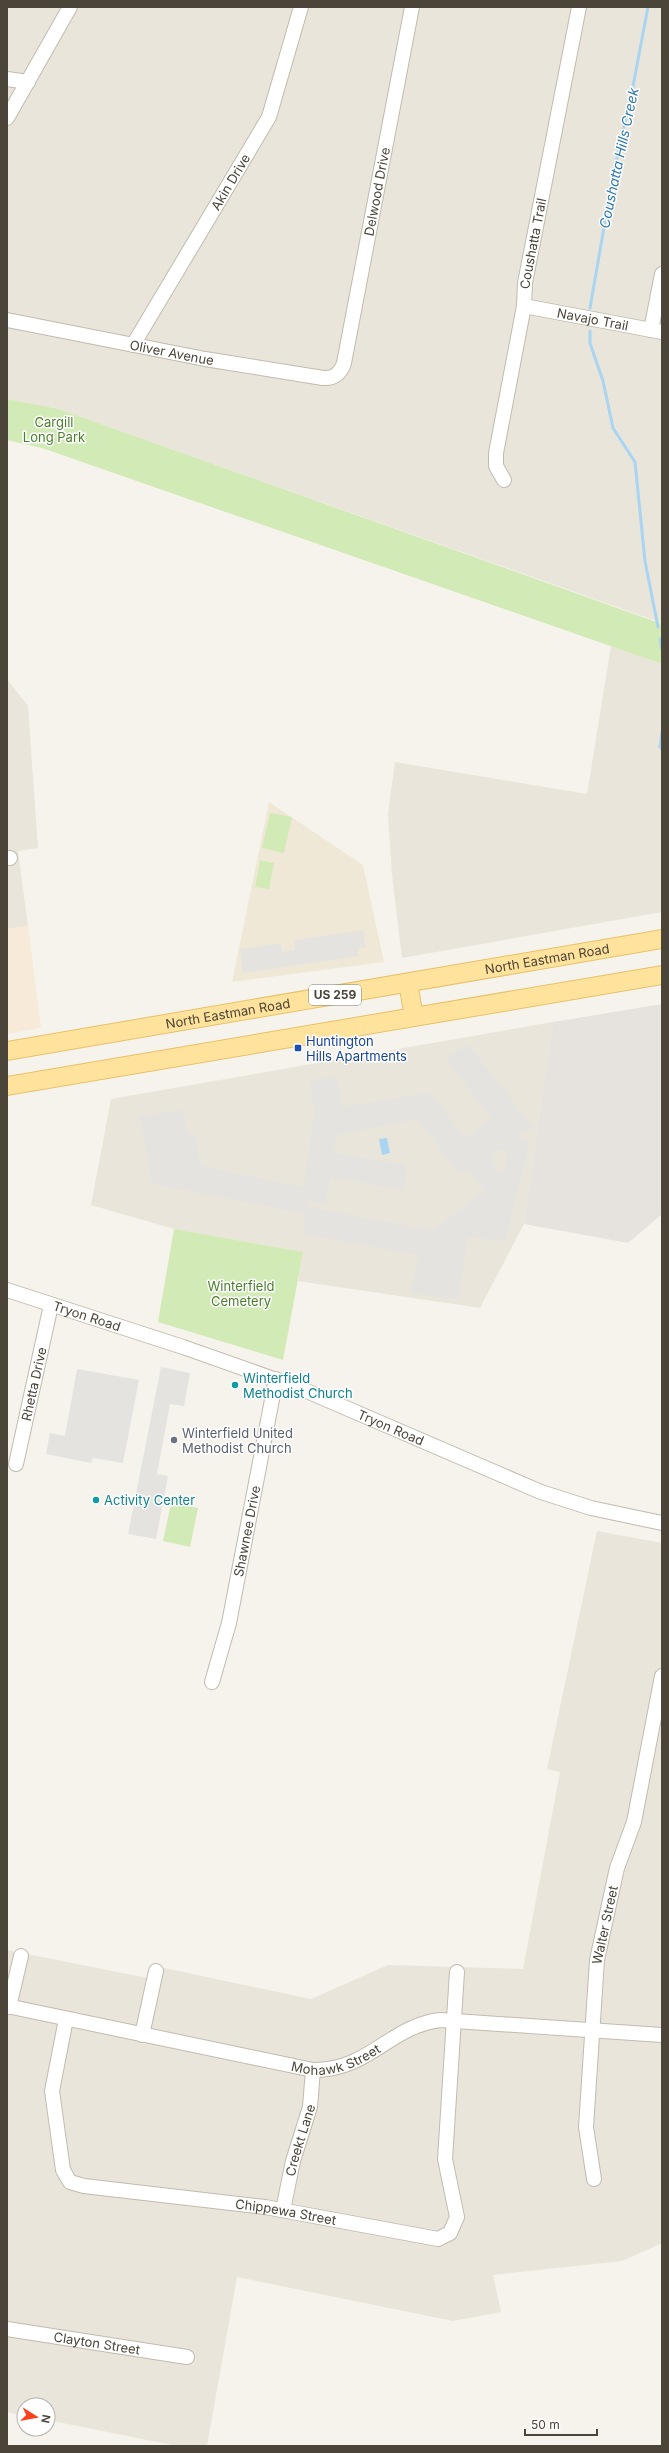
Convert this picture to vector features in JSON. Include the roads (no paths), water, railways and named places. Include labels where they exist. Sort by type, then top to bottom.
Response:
[{"type":"main road","name":"North Eastman Road","points":[[7,1051],[662,939]]},
{"type":"main road","points":[[7,1086],[662,975]]},
{"type":"main road","points":[[408,983],[414,1017]]},
{"type":"street","points":[[7,118],[70,7]]},
{"type":"street","name":"Akin Drive","points":[[133,345],[269,117],[300,7]]},
{"type":"street","name":"Delwood Drive","points":[[336,375],[344,363],[412,7]]},
{"type":"street","name":"Coushatta Trail","points":[[504,480],[496,466],[496,453],[524,306],[526,283],[579,7]]},
{"type":"street","points":[[7,79],[28,82]]},
{"type":"street","points":[[657,331],[662,274]]},
{"type":"street","name":"Navajo Trail","points":[[524,306],[657,331]]},
{"type":"street","name":"Oliver Avenue","points":[[7,320],[133,345],[323,378],[336,375]]},
{"type":"street","name":"Tryon Road","points":[[7,1290],[276,1380],[328,1399],[541,1492],[597,1510],[662,1523]]},
{"type":"street","name":"Rhetta Drive","points":[[16,1464],[51,1305]]},
{"type":"street","name":"Shawnee Drive","points":[[212,1682],[229,1623],[276,1380]]},
{"type":"street","name":"Walter Street","points":[[594,2179],[586,2127],[598,1955],[617,1868],[634,1822],[662,1676]]},
{"type":"street","points":[[8,2007],[21,1956]]},
{"type":"street","points":[[142,2035],[156,1971]]},
{"type":"street","name":"Chippewa Street","points":[[66,2019],[52,2091],[63,2170],[70,2182],[84,2186],[283,2210],[433,2240],[442,2238],[450,2233],[457,2217],[445,2159],[457,1972]]},
{"type":"street","name":"Mohawk Street","points":[[8,2007],[313,2070],[343,2066],[364,2058],[399,2034],[419,2024],[440,2020],[592,2028],[662,2035]]},
{"type":"street","name":"Creekt Lane","points":[[283,2210],[294,2157],[310,2107],[313,2070]]},
{"type":"street","name":"Clayton Street","points":[[7,2328],[187,2358]]},
{"type":"water","points":[[387,1138],[390,1153],[382,1155],[379,1139]]},
{"type":"waterway","name":"Coushatta Hills Creek","points":[[590,308],[614,170],[630,102],[648,7]]},
{"type":"waterway","name":"Coushatta Hills Creek","points":[[590,331],[590,343],[603,381],[613,428],[635,462],[645,561],[658,627]]},
{"type":"waterway","name":"Coushatta Hills Creek","points":[[660,639],[662,650]]},
{"type":"waterway","name":"Coushatta Hills Creek","points":[[662,732],[660,747],[662,749]]},
{"type":"place","name":"Huntington Hills Apartments","points":[[298,1048]]},
{"type":"place","name":"Winterfield Methodist Church","points":[[235,1385]]},
{"type":"place","name":"Winterfield United Methodist Church","points":[[174,1440]]},
{"type":"place","name":"Activity Center","points":[[96,1500]]},
{"type":"park label","name":"Cargill Long Park","points":[[54,430]]},
{"type":"park label","name":"Winterfield Cemetery","points":[[241,1294]]}]
